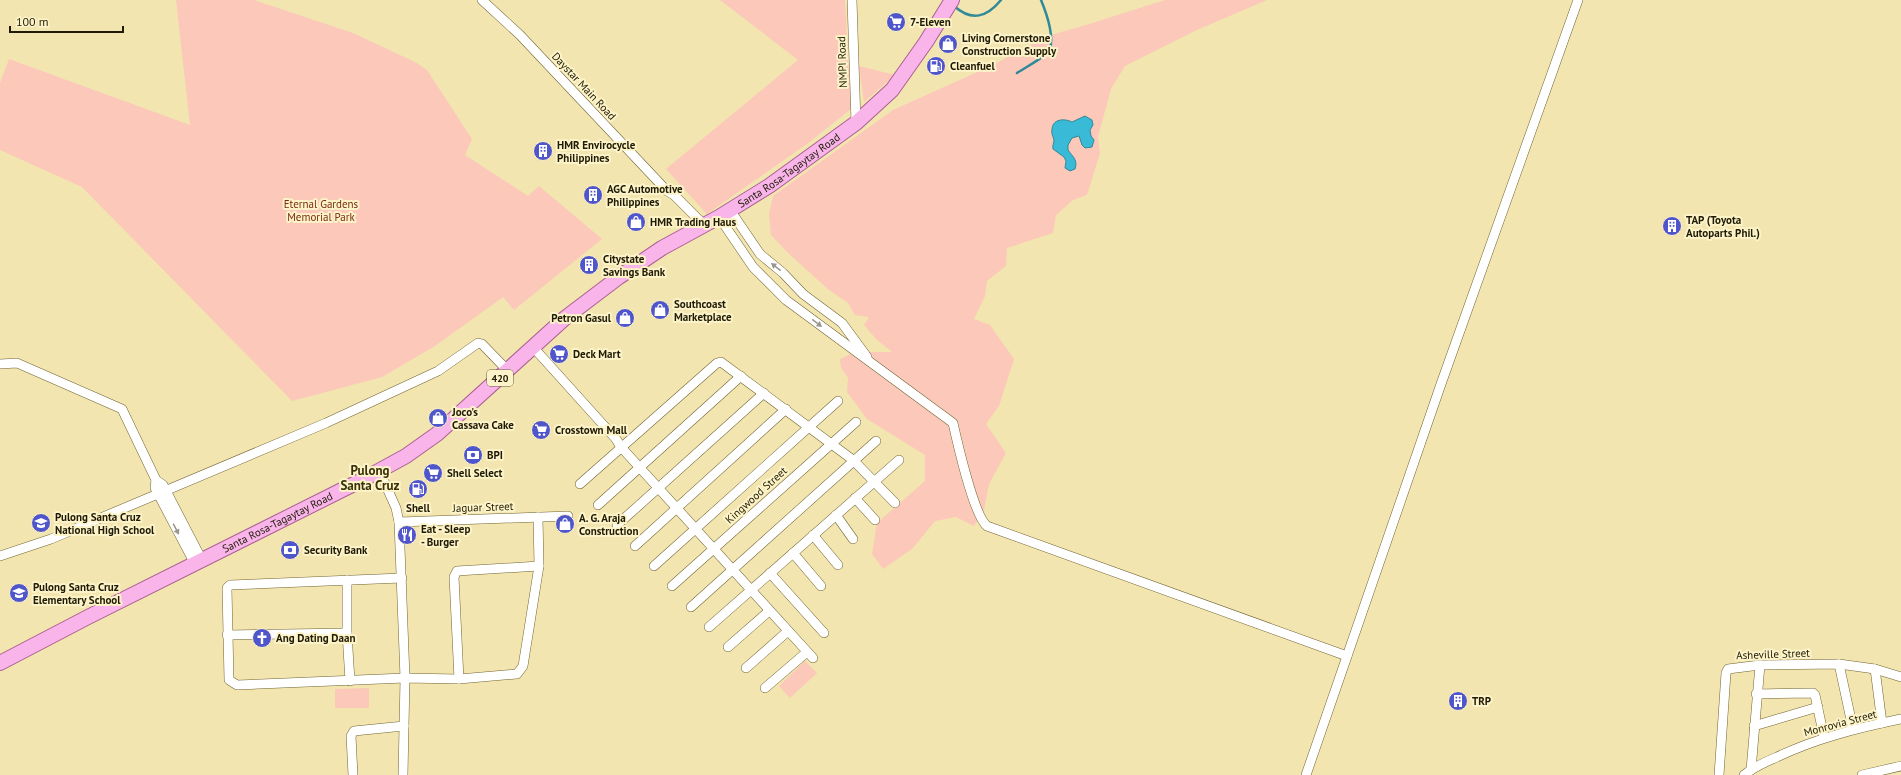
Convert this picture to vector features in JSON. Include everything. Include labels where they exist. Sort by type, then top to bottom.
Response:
[{"type":"main road","name":"Santa Rosa-Tagaytay Road","points":[[0,663],[66,628],[406,456],[438,433],[565,318],[615,280],[662,248],[701,227],[780,178],[856,124],[892,90],[952,0]]},
{"type":"street","name":"Daystar Main Road","points":[[482,0],[520,35],[667,191],[670,199],[687,212],[701,227]]},
{"type":"street","name":"NMPI Road","points":[[852,0],[856,124]]},
{"type":"street","points":[[1306,775],[1441,384],[1578,0]]},
{"type":"street","points":[[724,213],[753,267],[786,300],[872,365],[953,423],[963,466],[979,511],[984,523],[987,526],[1347,656]]},
{"type":"street","points":[[724,213],[760,254],[783,273],[803,294],[842,323],[872,365]]},
{"type":"street","points":[[0,556],[51,539],[326,423],[438,371],[478,343],[482,344],[508,371]]},
{"type":"street","points":[[534,347],[616,439],[621,447],[810,655],[765,688]]},
{"type":"street","points":[[0,364],[17,363],[122,408],[156,480],[155,488],[162,492],[198,562]]},
{"type":"street","points":[[580,484],[717,363],[725,363],[786,409],[830,445],[853,460],[895,503]]},
{"type":"street","points":[[598,505],[741,376]]},
{"type":"street","points":[[617,525],[764,393]]},
{"type":"street","points":[[654,566],[838,401]]},
{"type":"street","points":[[635,546],[786,409]]},
{"type":"street","name":"Kingwood Street","points":[[672,586],[856,422]]},
{"type":"street","points":[[691,606],[876,441]]},
{"type":"street","points":[[709,627],[899,460]]},
{"type":"street","points":[[376,472],[398,518],[402,578],[405,678],[403,775]]},
{"type":"street","points":[[856,498],[876,520]]},
{"type":"street","points":[[836,515],[853,539]]},
{"type":"street","name":"Jaguar Street","points":[[398,518],[568,516]]},
{"type":"street","points":[[402,578],[231,584],[226,588],[229,680],[234,684],[405,678],[459,679],[517,674],[523,666],[539,566],[538,517]]},
{"type":"street","points":[[813,535],[838,565]]},
{"type":"street","points":[[793,553],[821,586]]},
{"type":"street","points":[[459,679],[454,577],[457,570],[539,566]]},
{"type":"street","points":[[770,573],[824,633]]},
{"type":"street","points":[[347,580],[347,633],[350,681]]},
{"type":"street","points":[[728,647],[769,611]]},
{"type":"street","points":[[746,668],[788,631]]},
{"type":"street","points":[[227,635],[347,633]]},
{"type":"street","points":[[1839,664],[1853,729]]},
{"type":"street","name":"Asheville Street","points":[[1719,775],[1726,673],[1732,668],[1760,665],[1839,664],[1875,669],[1901,677]]},
{"type":"street","points":[[1748,772],[1760,665]]},
{"type":"street","points":[[1875,669],[1877,695],[1882,723]]},
{"type":"street","points":[[1756,694],[1810,692],[1815,695],[1824,737]]},
{"type":"street","points":[[1754,726],[1818,707]]},
{"type":"street","name":"Monrovia Street","points":[[1748,772],[1796,748],[1824,737],[1901,719]]},
{"type":"street","points":[[353,775],[351,736],[354,730],[404,726]]},
{"type":"street","points":[[1862,775],[1901,766]]},
{"type":"green space","name":"Eternal Gardens Memorial Park","points":[[176,0],[254,0],[353,33],[415,62],[427,70],[472,139],[465,155],[528,196],[539,186],[602,239],[514,310],[503,297],[435,346],[382,377],[292,401],[82,187],[0,150],[0,83],[9,59],[190,125]]},
{"type":"green space","points":[[720,0],[845,0],[851,109],[807,144],[707,214],[666,169],[798,60]]},
{"type":"green space","points":[[1165,0],[1267,0],[1197,30],[1125,66],[1111,89],[1098,137],[1100,153],[1087,195],[1073,200],[1056,215],[1053,233],[1007,248],[1006,266],[987,281],[985,296],[974,319],[990,325],[1014,359],[999,406],[986,424],[1006,453],[989,484],[984,510],[974,526],[956,517],[935,521],[912,549],[883,569],[872,554],[877,523],[925,481],[925,455],[867,419],[847,392],[848,378],[841,368],[840,359],[855,352],[892,352],[876,339],[864,325],[869,317],[855,315],[848,303],[829,290],[788,253],[771,235],[769,214],[773,196],[893,110],[993,65],[1047,36]]},
{"type":"green space","points":[[859,66],[895,75],[864,102]]},
{"type":"green space","points":[[805,661],[817,673],[790,698],[779,686]]},
{"type":"green space","points":[[369,688],[369,708],[335,708],[335,689]]},
{"type":"water","points":[[1085,116],[1092,120],[1093,125],[1090,130],[1091,136],[1094,140],[1092,147],[1085,148],[1082,145],[1079,136],[1072,138],[1068,145],[1068,150],[1076,163],[1076,166],[1075,169],[1070,171],[1065,168],[1066,161],[1064,157],[1053,149],[1053,126],[1059,120],[1072,122]]},
{"type":"waterway","points":[[954,6],[973,16],[985,14],[996,6],[1001,0]]},
{"type":"waterway","points":[[1017,73],[1043,57],[1049,49],[1051,43],[1050,28],[1041,0]]},
{"type":"place","name":"7-Eleven","points":[[896,22]]},
{"type":"place","name":"Living Cornerstone Construction Supply","points":[[948,44]]},
{"type":"place","name":"Cleanfuel","points":[[936,66]]},
{"type":"place","name":"HMR Envirocycle Philippines","points":[[543,151]]},
{"type":"place","name":"AGC Automotive Philippines","points":[[593,195]]},
{"type":"place","name":"HMR Trading Haus","points":[[636,222]]},
{"type":"place","name":"TAP (Toyota Autoparts Phil.)","points":[[1672,226]]},
{"type":"place","name":"Citystate Savings Bank","points":[[589,265]]},
{"type":"place","name":"Southcoast Marketplace","points":[[660,310]]},
{"type":"place","name":"Petron Gasul","points":[[625,318]]},
{"type":"place","name":"Deck Mart","points":[[559,354]]},
{"type":"place","name":"Joco's Cassava Cake","points":[[438,418]]},
{"type":"place","name":"Crosstown Mall","points":[[541,430]]},
{"type":"place","name":"BPI","points":[[473,455]]},
{"type":"place","name":"Shell Select","points":[[433,473]]},
{"type":"place","name":"Shell","points":[[418,489]]},
{"type":"place","name":"Pulong Santa Cruz National High School","points":[[41,523]]},
{"type":"place","name":"A. G. Araja Construction","points":[[565,524]]},
{"type":"place","name":"Eat - Sleep - Burger","points":[[407,535]]},
{"type":"place","name":"Security Bank","points":[[290,550]]},
{"type":"place","name":"Pulong Santa Cruz Elementary School","points":[[19,593]]},
{"type":"place","name":"Ang Dating Daan","points":[[262,638]]},
{"type":"place","name":"TRP","points":[[1458,701]]},
{"type":"district","name":"Pulong Santa Cruz","points":[[370,478]]}]
